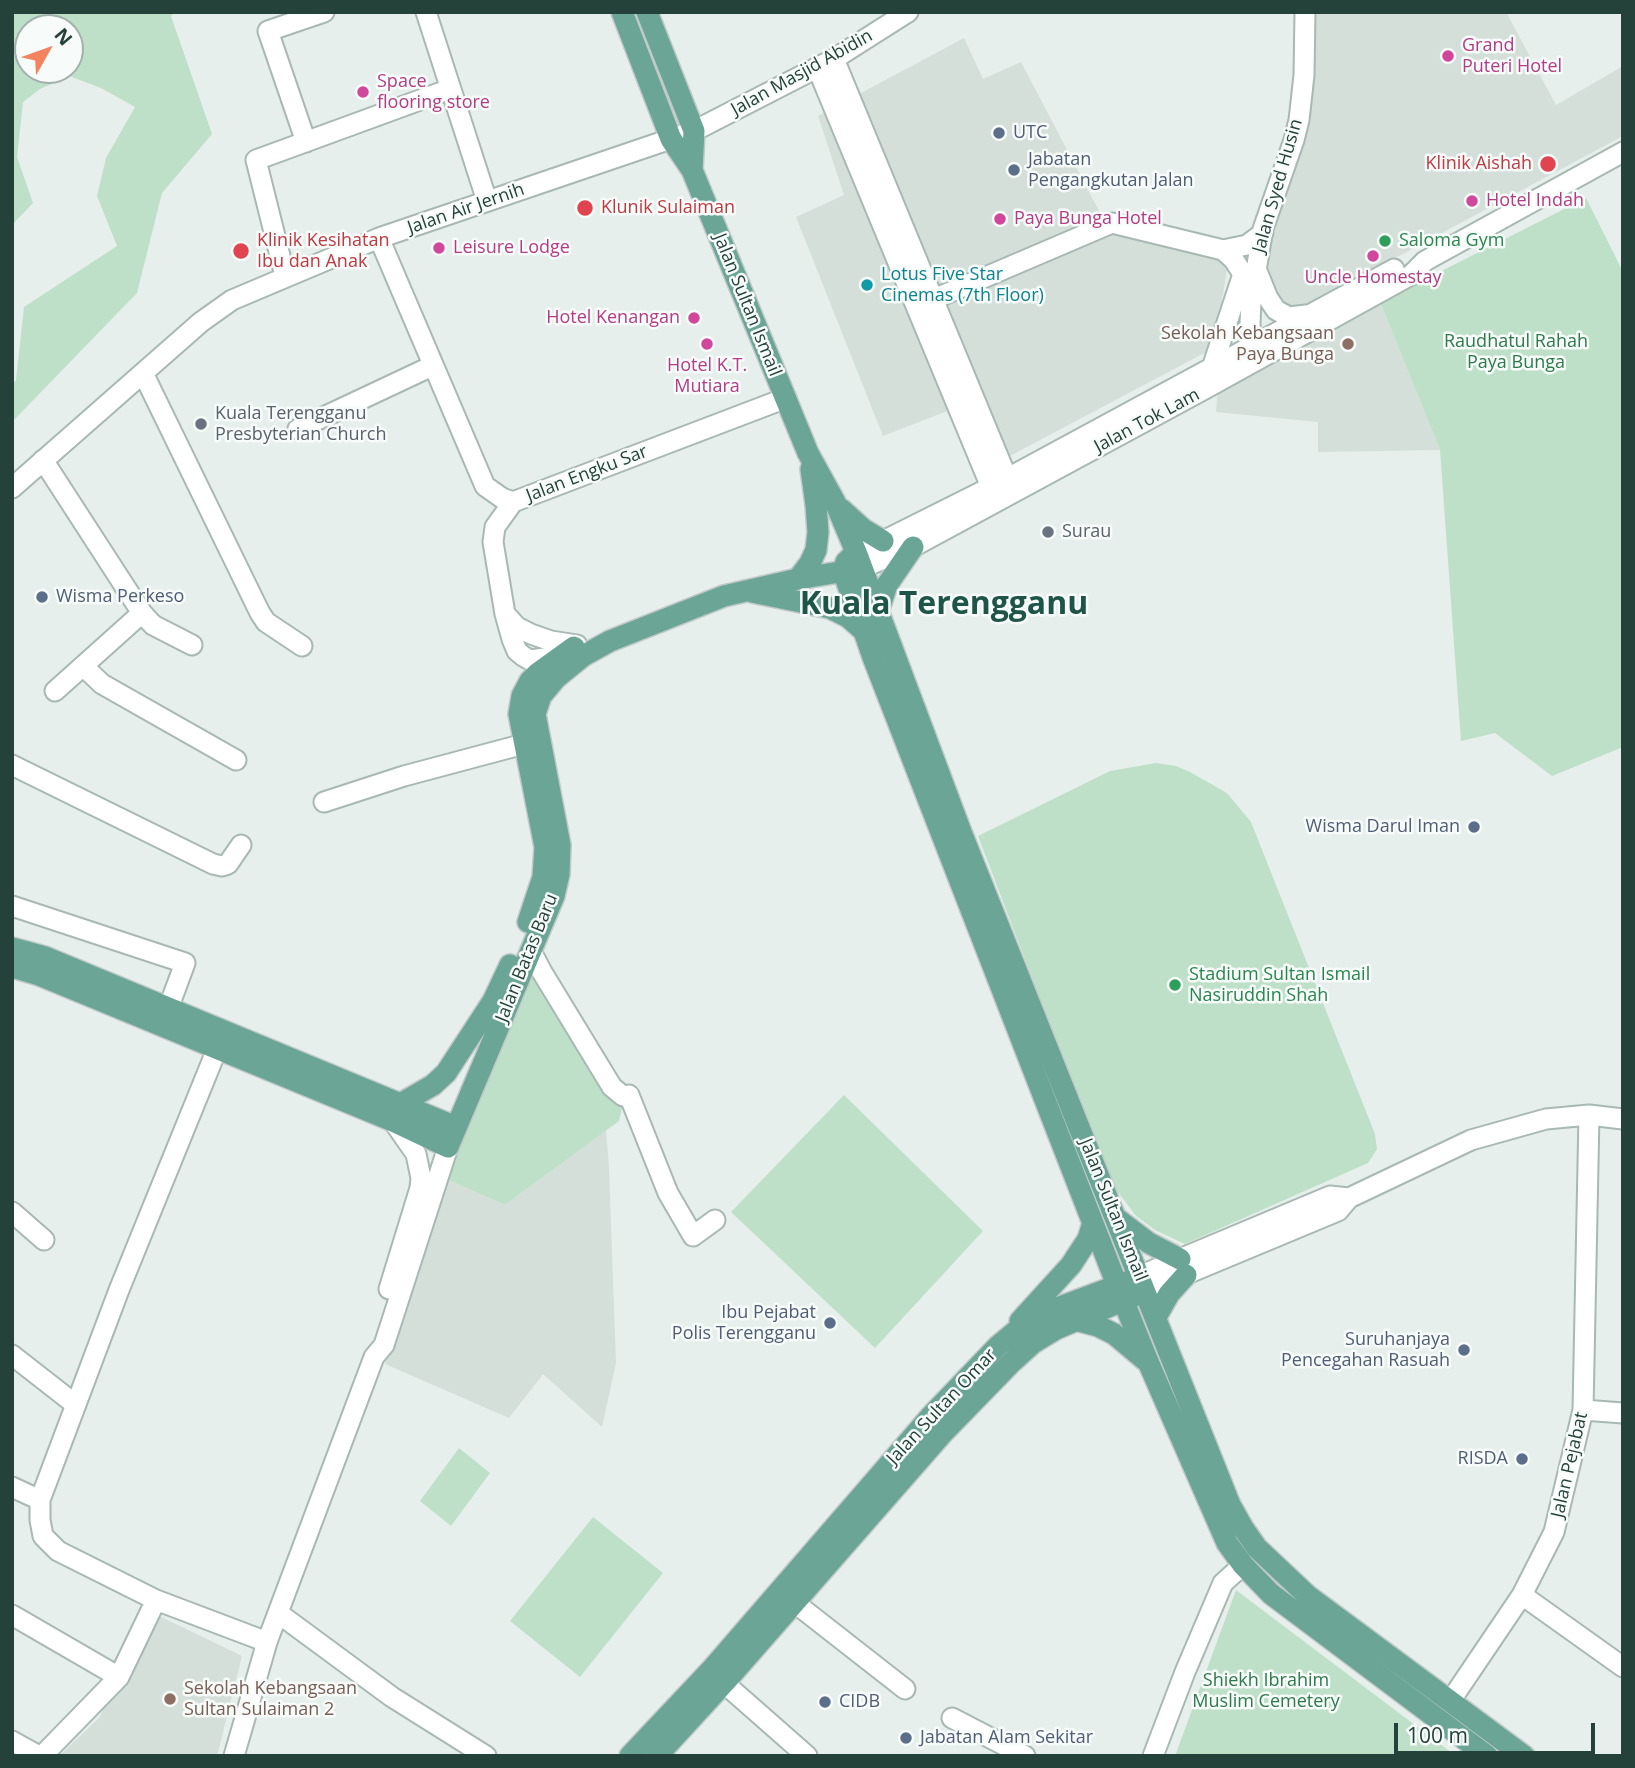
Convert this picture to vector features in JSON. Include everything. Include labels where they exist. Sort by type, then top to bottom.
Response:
[{"type":"main road","points":[[622,12],[671,139],[692,170]]},
{"type":"main road","name":"Jalan Sultan Ismail","points":[[647,12],[694,131],[692,170],[808,453],[835,502],[854,564],[864,631],[1149,1364],[1227,1543],[1243,1565],[1271,1594],[1487,1756]]},
{"type":"main road","points":[[804,571],[816,550],[818,532],[808,453]]},
{"type":"main road","points":[[835,502],[863,528],[883,541]]},
{"type":"main road","points":[[878,612],[887,584],[914,547]]},
{"type":"main road","name":"Jalan Sultan Ismail","points":[[854,564],[878,612],[961,832],[1230,1505],[1258,1548],[1308,1595],[1524,1756]]},
{"type":"main road","name":"Jalan Batas Baru","points":[[397,1112],[439,1079],[467,1042],[493,1001],[537,900],[543,877],[545,847],[519,714],[522,696],[530,681],[569,650],[636,617],[737,581],[854,564]]},
{"type":"main road","name":"Jalan Batas Baru","points":[[448,1147],[554,896],[559,874],[560,845],[535,714],[541,696],[555,678],[583,656],[610,641],[724,596],[804,571]]},
{"type":"main road","points":[[746,591],[830,608],[848,617],[864,631]]},
{"type":"main road","points":[[12,948],[45,957],[168,1009],[397,1112],[448,1147]]},
{"type":"main road","points":[[12,967],[38,975],[217,1049],[397,1112],[456,1127]]},
{"type":"main road","points":[[1114,1216],[1183,1267],[1156,1317]]},
{"type":"main road","points":[[998,1346],[1071,1265],[1088,1239],[1093,1223]]},
{"type":"main road","points":[[657,1756],[795,1603],[940,1435],[1012,1362],[1033,1343],[1056,1329],[1079,1321],[1121,1293],[1143,1284]]},
{"type":"main road","name":"Jalan Sultan Omar","points":[[630,1756],[728,1651],[930,1417],[998,1346],[1022,1326],[1049,1311],[1121,1293]]},
{"type":"main road","points":[[1079,1321],[1114,1334],[1149,1364]]},
{"type":"street","points":[[306,142],[268,32],[324,12]]},
{"type":"street","points":[[426,12],[487,201]]},
{"type":"street","name":"Jalan Masjid Abidin","points":[[694,131],[826,63],[908,12]]},
{"type":"street","name":"Jalan Syed Husin","points":[[1256,352],[1250,324],[1256,267],[1263,233],[1297,127],[1304,75],[1305,12]]},
{"type":"street","points":[[826,63],[870,195],[925,303]]},
{"type":"street","points":[[826,63],[999,482]]},
{"type":"street","points":[[285,276],[256,160],[450,89]]},
{"type":"street","name":"Jalan Air Jernih","points":[[12,488],[218,309],[245,293],[379,238],[694,131]]},
{"type":"street","name":"Jalan Tok Lam","points":[[854,564],[914,547],[1256,352],[1411,275],[1424,261],[1623,152]]},
{"type":"street","points":[[925,303],[1112,223],[1223,250],[1247,245],[1263,233]]},
{"type":"street","name":"Jalan Engku Sar","points":[[379,238],[485,486],[513,502],[786,398]]},
{"type":"street","name":"Jalan Syed Husin","points":[[1212,368],[1243,274],[1223,250]]},
{"type":"street","name":"Jalan Tok Lam","points":[[854,564],[883,541],[1212,368],[1256,352],[1310,314],[1405,263],[1424,261]]},
{"type":"street","points":[[1256,267],[1268,298],[1276,310],[1289,317],[1310,314]]},
{"type":"street","points":[[298,429],[432,366]]},
{"type":"street","points":[[144,373],[260,614],[266,622],[302,646]]},
{"type":"street","points":[[43,460],[142,613],[153,625],[192,645]]},
{"type":"street","points":[[513,502],[495,527],[493,542],[512,639],[523,656],[530,660],[569,650]]},
{"type":"street","points":[[55,691],[142,613]]},
{"type":"street","points":[[83,666],[102,684],[236,760]]},
{"type":"street","points":[[324,802],[404,776],[524,744]]},
{"type":"street","points":[[12,765],[213,864],[228,864],[241,845]]},
{"type":"street","points":[[12,906],[185,963],[168,1009]]},
{"type":"street","points":[[531,951],[612,1087],[623,1096],[629,1095],[668,1193],[693,1236],[715,1220]]},
{"type":"street","points":[[217,1049],[119,1290],[40,1500],[43,1536],[58,1551],[156,1600],[267,1642]]},
{"type":"street","points":[[374,1357],[373,1339],[421,1178],[416,1154],[397,1112]]},
{"type":"street","points":[[1143,1284],[1256,1236],[1338,1211],[1349,1198],[1471,1140],[1546,1119],[1589,1115],[1623,1119]]},
{"type":"street","name":"Jalan Pejabat","points":[[1451,1700],[1521,1595],[1554,1532],[1583,1410],[1589,1115]]},
{"type":"street","points":[[234,1756],[267,1642],[374,1357],[384,1345],[448,1147]]},
{"type":"street","points":[[12,1212],[44,1240]]},
{"type":"street","points":[[12,1355],[76,1405]]},
{"type":"street","points":[[1583,1410],[1623,1413]]},
{"type":"street","points":[[12,1487],[40,1500]]},
{"type":"street","points":[[1153,1756],[1223,1583],[1243,1565]]},
{"type":"street","points":[[1521,1595],[1623,1667]]},
{"type":"street","points":[[12,1741],[40,1756],[120,1677],[156,1600]]},
{"type":"street","points":[[795,1603],[905,1689]]},
{"type":"street","points":[[278,1613],[392,1697],[486,1756]]},
{"type":"street","points":[[12,1615],[120,1677]]},
{"type":"street","points":[[724,1683],[807,1756]]},
{"type":"street","points":[[952,1718],[1014,1753]]},
{"type":"shaded area","points":[[1311,12],[1506,12],[1556,105],[1623,66],[1623,136],[1289,315],[1273,292],[1263,249],[1303,112]]},
{"type":"shaded area","points":[[964,38],[983,79],[1021,62],[1108,228],[1229,258],[1214,348],[1006,458],[981,398],[883,436],[796,217],[844,195],[818,116]]},
{"type":"shaded area","name":"Sekolah Kebangsaan Paya Bunga","points":[[1380,302],[1440,450],[1318,452],[1318,422],[1216,412],[1218,387]]},
{"type":"shaded area","points":[[606,1130],[616,1363],[602,1427],[543,1374],[509,1418],[385,1364],[444,1178],[505,1205]]},
{"type":"shaded area","name":"Sekolah Kebangsaan Sultan Sulaiman 2","points":[[151,1612],[242,1656],[217,1756],[59,1756],[99,1718]]},
{"type":"green space","points":[[12,12],[176,12],[171,16],[212,134],[162,193],[137,293],[12,422],[12,385],[16,380],[24,307],[117,246],[97,196],[106,158],[135,107],[84,82],[84,14],[14,14],[14,84],[51,84],[23,102],[17,157],[33,203],[12,225]]},
{"type":"green space","name":"Raudhatul Rahah Paya Bunga","points":[[1586,198],[1623,272],[1623,747],[1552,776],[1495,733],[1461,741],[1440,450],[1380,302]]},
{"type":"green space","name":"Stadium Sultan Ismail Nasiruddin Shah","points":[[1156,763],[1176,766],[1227,793],[1251,822],[1375,1134],[1377,1149],[1368,1163],[1185,1244],[1155,1230],[1136,1216],[1109,1180],[978,836],[1110,771]]},
{"type":"green space","points":[[527,973],[538,979],[623,1104],[619,1121],[505,1205],[444,1178]]},
{"type":"green space","points":[[844,1095],[983,1231],[875,1348],[731,1212]]},
{"type":"green space","points":[[459,1448],[490,1473],[451,1526],[420,1501]]},
{"type":"green space","points":[[593,1517],[663,1573],[580,1677],[510,1621]]},
{"type":"green space","name":"Shiekh Ibrahim Muslim Cemetery","points":[[1236,1590],[1456,1756],[1175,1756]]},
{"type":"place","name":"Grand Puteri Hotel","points":[[1448,56]]},
{"type":"place","name":"Space flooring store","points":[[363,92]]},
{"type":"place","name":"UTC","points":[[999,133]]},
{"type":"place","name":"Klinik Aishah","points":[[1548,164]]},
{"type":"place","name":"Jabatan Pengangkutan Jalan","points":[[1014,170]]},
{"type":"place","name":"Hotel Indah","points":[[1472,201]]},
{"type":"place","name":"Klunik Sulaiman","points":[[585,208]]},
{"type":"place","name":"Paya Bunga Hotel","points":[[1000,219]]},
{"type":"place","name":"Saloma Gym","points":[[1385,241]]},
{"type":"place","name":"Leisure Lodge","points":[[439,248]]},
{"type":"place","name":"Klinik Kesihatan Ibu dan Anak","points":[[241,251]]},
{"type":"place","name":"Uncle Homestay","points":[[1373,256]]},
{"type":"place","name":"Lotus Five Star Cinemas (7th Floor)","points":[[867,285]]},
{"type":"place","name":"Hotel Kenangan","points":[[694,318]]},
{"type":"place","name":"Hotel K.T. Mutiara","points":[[707,344]]},
{"type":"place","name":"Sekolah Kebangsaan Paya Bunga","points":[[1348,344]]},
{"type":"place","name":"Kuala Terengganu Presbyterian Church","points":[[201,424]]},
{"type":"place","name":"Surau","points":[[1048,532]]},
{"type":"place","name":"Wisma Perkeso","points":[[42,597]]},
{"type":"place","name":"Wisma Darul Iman","points":[[1474,827]]},
{"type":"place","name":"Stadium Sultan Ismail Nasiruddin Shah","points":[[1175,985]]},
{"type":"place","name":"Ibu Pejabat Polis Terengganu","points":[[830,1323]]},
{"type":"place","name":"Suruhanjaya Pencegahan Rasuah","points":[[1464,1350]]},
{"type":"place","name":"RISDA","points":[[1522,1459]]},
{"type":"place","name":"Sekolah Kebangsaan Sultan Sulaiman 2","points":[[170,1699]]},
{"type":"place","name":"CIDB","points":[[825,1702]]},
{"type":"place","name":"Jabatan Alam Sekitar","points":[[906,1738]]},
{"type":"district","name":"Kuala Terengganu","points":[[944,605]]}]
